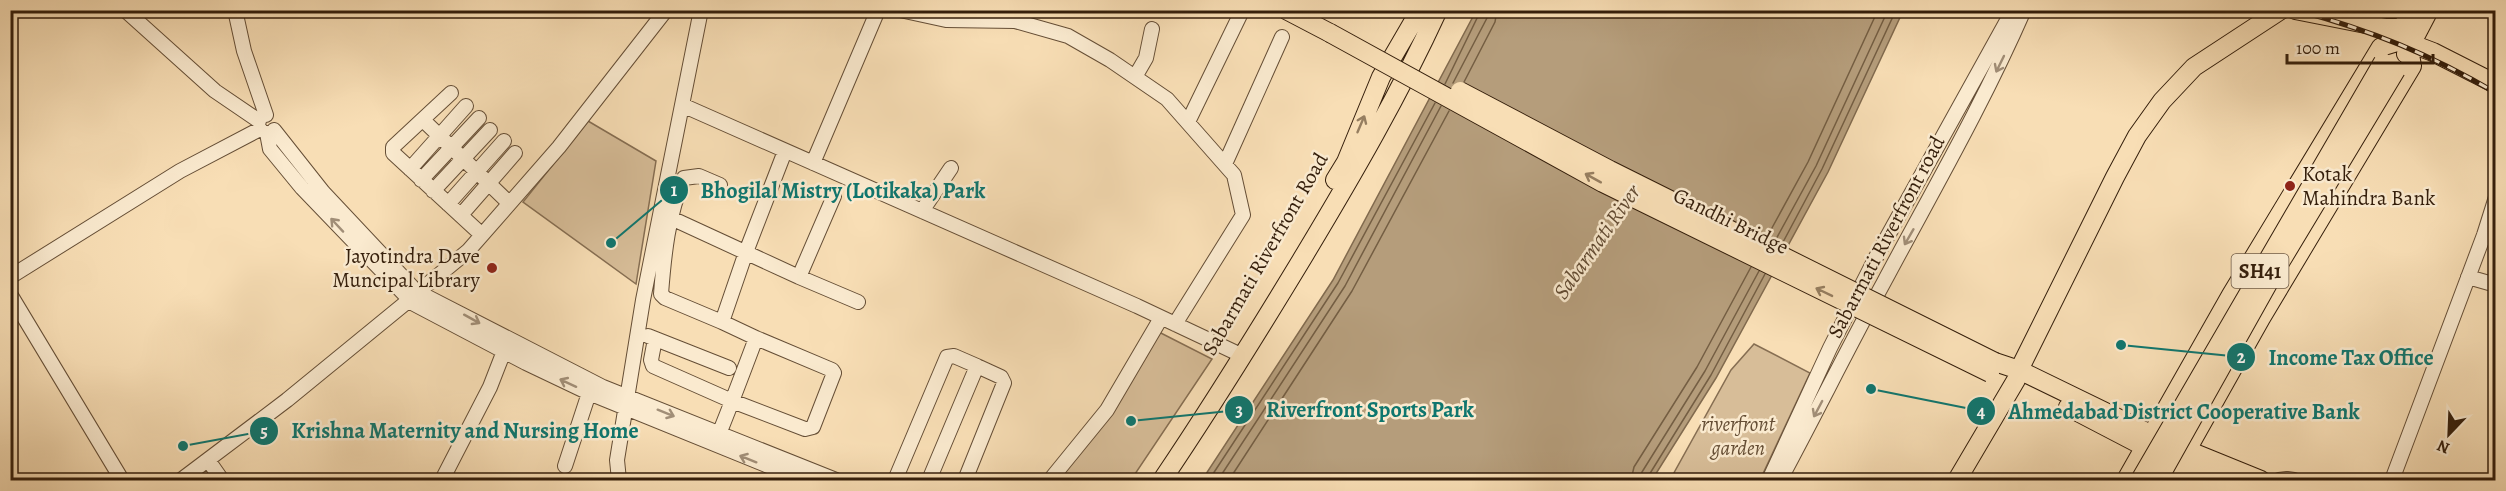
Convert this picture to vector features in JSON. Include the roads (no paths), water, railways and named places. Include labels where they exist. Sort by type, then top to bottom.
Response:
[{"type":"main road","points":[[1286,10],[1332,29]]},
{"type":"main road","points":[[1312,10],[1332,29]]},
{"type":"main road","name":"Sabarmati Riverfront Road","points":[[1148,480],[1239,354],[1346,162],[1381,77],[1420,10]]},
{"type":"main road","name":"Sabarmati Riverfront Road","points":[[1162,480],[1356,170],[1421,47],[1437,10]]},
{"type":"main road","points":[[1957,480],[2018,375],[2137,136],[2162,100],[2194,67],[2281,10]]},
{"type":"main road","points":[[2295,10],[2386,28],[2404,41],[2433,52],[2496,84]]},
{"type":"main road","name":"SH41","points":[[2133,476],[2404,41],[2412,10]]},
{"type":"main road","points":[[2133,476],[2156,445],[2162,415],[2231,295],[2381,47],[2404,41],[2429,10]]},
{"type":"main road","name":"Gandhi Bridge","points":[[1332,29],[1993,367],[2018,375],[2185,458]]},
{"type":"main road","points":[[2170,480],[2185,458],[2261,318],[2412,66],[2404,41]]},
{"type":"main road","points":[[2158,480],[2389,66]]},
{"type":"main road","points":[[2108,420],[2136,420],[2162,415]]},
{"type":"main road","points":[[2108,420],[2125,445],[2133,476]]},
{"type":"main road","points":[[2185,458],[2227,476],[2261,480]]},
{"type":"main road","points":[[2185,458],[2227,476]]},
{"type":"street","points":[[125,10],[214,91],[265,126]]},
{"type":"street","points":[[235,10],[270,149],[302,188],[414,296],[504,351],[590,393],[719,434],[826,479]]},
{"type":"street","points":[[181,480],[287,400],[468,251],[570,132],[666,10]]},
{"type":"street","points":[[619,480],[617,460],[638,332],[657,225],[701,10]]},
{"type":"street","points":[[813,163],[878,10]]},
{"type":"street","points":[[900,10],[946,20],[1017,16],[1068,36],[1135,77],[1167,99],[1188,122],[1234,175],[1243,215],[1175,324]]},
{"type":"street","name":"Sabarmati Riverfront road","points":[[1769,480],[1830,348],[1875,259],[2013,10]]},
{"type":"street","name":"Sabarmati Riverfront road","points":[[1780,480],[1884,282],[1934,193],[2002,60],[2024,10]]},
{"type":"street","points":[[1188,122],[1241,13]]},
{"type":"street","points":[[1135,77],[1146,58],[1152,29]]},
{"type":"street","points":[[1224,164],[1282,37]]},
{"type":"street","points":[[451,93],[393,147],[393,153],[482,235]]},
{"type":"street","points":[[682,105],[1239,354]]},
{"type":"street","points":[[410,169],[466,106]]},
{"type":"street","points":[[421,180],[479,118]]},
{"type":"street","points":[[423,120],[509,203]]},
{"type":"street","points":[[10,277],[180,171],[265,126]]},
{"type":"street","points":[[433,191],[490,130]]},
{"type":"street","points":[[448,204],[504,141]]},
{"type":"street","points":[[722,322],[746,252],[786,151]]},
{"type":"street","points":[[461,215],[515,153]]},
{"type":"street","points":[[922,211],[951,168]]},
{"type":"street","points":[[655,339],[651,360],[654,366],[732,401],[810,430],[813,427],[834,378],[832,370],[664,298],[661,294],[671,218],[684,178],[699,176],[720,185]]},
{"type":"street","points":[[799,277],[834,196]]},
{"type":"street","points":[[2392,480],[2496,197]]},
{"type":"street","points":[[671,218],[858,302]]},
{"type":"street","points":[[2468,277],[2496,285]]},
{"type":"street","points":[[10,294],[122,480]]},
{"type":"street","points":[[414,296],[443,303],[603,387],[627,404],[802,480]]},
{"type":"street","points":[[1050,480],[1107,411],[1161,318]]},
{"type":"street","points":[[638,332],[729,368]]},
{"type":"street","points":[[719,434],[756,338]]},
{"type":"street","points":[[442,480],[490,387],[504,351]]},
{"type":"street","points":[[896,480],[947,357],[954,356],[1001,377],[1004,384],[965,480]]},
{"type":"street","points":[[929,480],[977,366]]},
{"type":"street","points":[[566,466],[590,393]]},
{"type":"street","points":[[208,460],[222,480]]},
{"type":"street","points":[[2279,480],[2294,480]]},
{"type":"water","name":"Sabarmati River","points":[[1476,11],[1903,11],[1828,172],[1716,378],[1652,480],[1202,480],[1333,280]]},
{"type":"railway","points":[[2296,10],[2399,44],[2447,66],[2496,93]]},
{"type":"place","name":"Kotak Mahindra Bank","points":[[2290,186]]},
{"type":"place","name":"Bhogilal Mistry (Lotikaka) Park","points":[[611,243]]},
{"type":"place","name":"Jayotindra Dave Muncipal Library","points":[[492,268]]},
{"type":"place","name":"Income Tax Office","points":[[2121,345]]},
{"type":"place","name":"Ahmedabad District Cooperative Bank","points":[[1871,389]]},
{"type":"place","name":"Riverfront Sports Park","points":[[1131,421]]},
{"type":"place","name":"Krishna Maternity and Nursing Home","points":[[183,446]]},
{"type":"park label","name":"riverfront garden","points":[[1738,436]]}]
